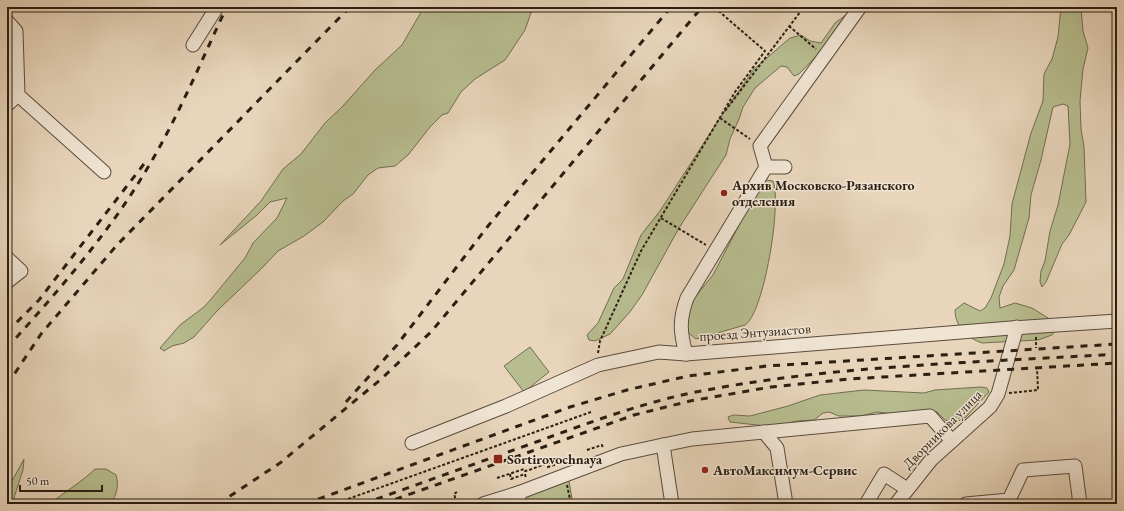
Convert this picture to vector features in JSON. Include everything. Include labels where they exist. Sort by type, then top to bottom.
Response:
[{"type":"street","points":[[193,45],[217,7]]},
{"type":"street","points":[[686,354],[681,334],[681,315],[687,298],[766,167],[760,146],[860,7]]},
{"type":"street","points":[[7,21],[16,31],[18,95],[104,172]]},
{"type":"street","points":[[7,105],[18,95]]},
{"type":"street","points":[[766,167],[785,167]]},
{"type":"street","points":[[7,258],[21,271],[7,282]]},
{"type":"street","name":"проезд Энтузиастов","points":[[412,444],[506,406],[598,365],[659,352],[686,354],[1017,327],[1117,321]]},
{"type":"street","name":"Дворникова улица","points":[[896,504],[931,460],[990,407],[998,394],[1017,327]]},
{"type":"street","points":[[483,504],[519,499],[566,474],[621,454],[692,439],[930,416],[952,441]]},
{"type":"street","points":[[764,432],[777,448],[786,504]]},
{"type":"street","points":[[663,444],[672,504]]},
{"type":"street","points":[[966,504],[1009,500],[1023,470],[1075,466],[1080,504]]},
{"type":"street","points":[[866,504],[884,474],[907,489]]},
{"type":"path","points":[[598,365],[597,358],[600,341],[641,251],[735,92],[765,51],[714,7]]},
{"type":"path","points":[[720,119],[804,7]]},
{"type":"path","points":[[790,26],[824,56]]},
{"type":"path","points":[[720,119],[760,146]]},
{"type":"path","points":[[661,218],[716,251]]},
{"type":"path","points":[[998,394],[1038,390],[1037,368]]},
{"type":"path","points":[[334,504],[591,412]]},
{"type":"path","points":[[587,450],[602,445]]},
{"type":"path","points":[[497,478],[524,468],[525,471],[556,460]]},
{"type":"path","points":[[510,474],[511,478],[525,474]]},
{"type":"path","points":[[566,474],[571,504]]},
{"type":"path","points":[[457,492],[454,494],[457,504]]},
{"type":"green space","points":[[424,7],[533,7],[525,30],[505,60],[475,79],[461,92],[448,113],[442,115],[430,127],[408,155],[395,166],[378,168],[368,175],[353,194],[343,201],[323,222],[304,236],[278,251],[217,311],[194,337],[184,343],[172,346],[164,351],[160,348],[180,325],[204,307],[212,298],[245,258],[253,243],[277,218],[287,198],[270,202],[257,215],[220,245],[261,201],[283,169],[301,154],[325,123],[342,107],[375,70],[402,45]]},
{"type":"green space","points":[[1061,7],[1081,7],[1083,31],[1088,48],[1083,69],[1080,101],[1081,129],[1084,147],[1086,202],[1069,235],[1062,244],[1046,282],[1042,287],[1040,282],[1041,271],[1045,261],[1050,231],[1058,205],[1070,144],[1068,106],[1063,104],[1053,107],[1041,160],[1031,195],[1029,218],[1014,270],[1003,286],[999,297],[1000,308],[1015,303],[1032,308],[1048,318],[1054,332],[1052,335],[1038,340],[982,343],[971,338],[963,331],[957,321],[955,310],[964,303],[980,311],[985,308],[991,298],[1004,264],[1010,236],[1012,204],[1031,133],[1043,101],[1044,74],[1052,59],[1058,37]]},
{"type":"green space","points":[[854,9],[828,44],[799,74],[794,76],[787,67],[781,66],[755,88],[743,107],[730,139],[726,155],[679,228],[642,295],[629,313],[610,334],[595,341],[589,340],[587,335],[598,323],[614,288],[623,279],[641,235],[660,211],[718,121],[754,69],[790,38],[801,35],[810,41],[821,43],[835,23]]},
{"type":"green space","points":[[766,180],[773,181],[775,211],[770,257],[759,301],[752,316],[745,325],[696,339],[686,331],[686,308],[713,275],[747,210]]},
{"type":"green space","points":[[530,347],[549,372],[524,392],[504,366]]},
{"type":"green space","points":[[981,387],[987,388],[989,392],[966,417],[962,420],[951,422],[945,420],[937,412],[926,411],[894,414],[877,412],[861,416],[839,416],[829,412],[823,413],[814,420],[796,421],[775,427],[730,422],[728,417],[733,415],[750,416],[788,406],[820,395],[864,390],[924,393],[935,390]]},
{"type":"green space","points":[[24,459],[23,470],[12,504],[7,504],[7,490]]},
{"type":"green space","points":[[95,469],[106,469],[116,475],[117,479],[117,490],[111,504],[50,504]]},
{"type":"green space","points":[[568,476],[573,504],[497,504]]},
{"type":"railway","points":[[7,348],[59,289],[125,204],[151,162],[173,122],[222,17],[229,7]]},
{"type":"railway","points":[[7,385],[41,334],[117,245],[350,7]]},
{"type":"railway","points":[[346,402],[397,345],[488,226],[671,7]]},
{"type":"railway","points":[[218,504],[280,463],[380,380],[431,332],[702,7]]},
{"type":"railway","points":[[7,332],[39,300],[147,160]]},
{"type":"railway","points":[[305,504],[570,407],[627,390],[688,376],[767,366],[1117,344]]},
{"type":"railway","points":[[363,504],[614,414],[691,393],[796,376],[903,366],[1117,354]]},
{"type":"railway","points":[[382,504],[634,415],[690,401],[771,387],[849,379],[1117,363]]},
{"type":"place","name":"Архив Московско-Рязанского отделения","points":[[724,193]]},
{"type":"place","name":"Sortirovochnaya","points":[[498,459]]},
{"type":"place","name":"АвтоМаксимум-Сервиc","points":[[705,470]]}]
